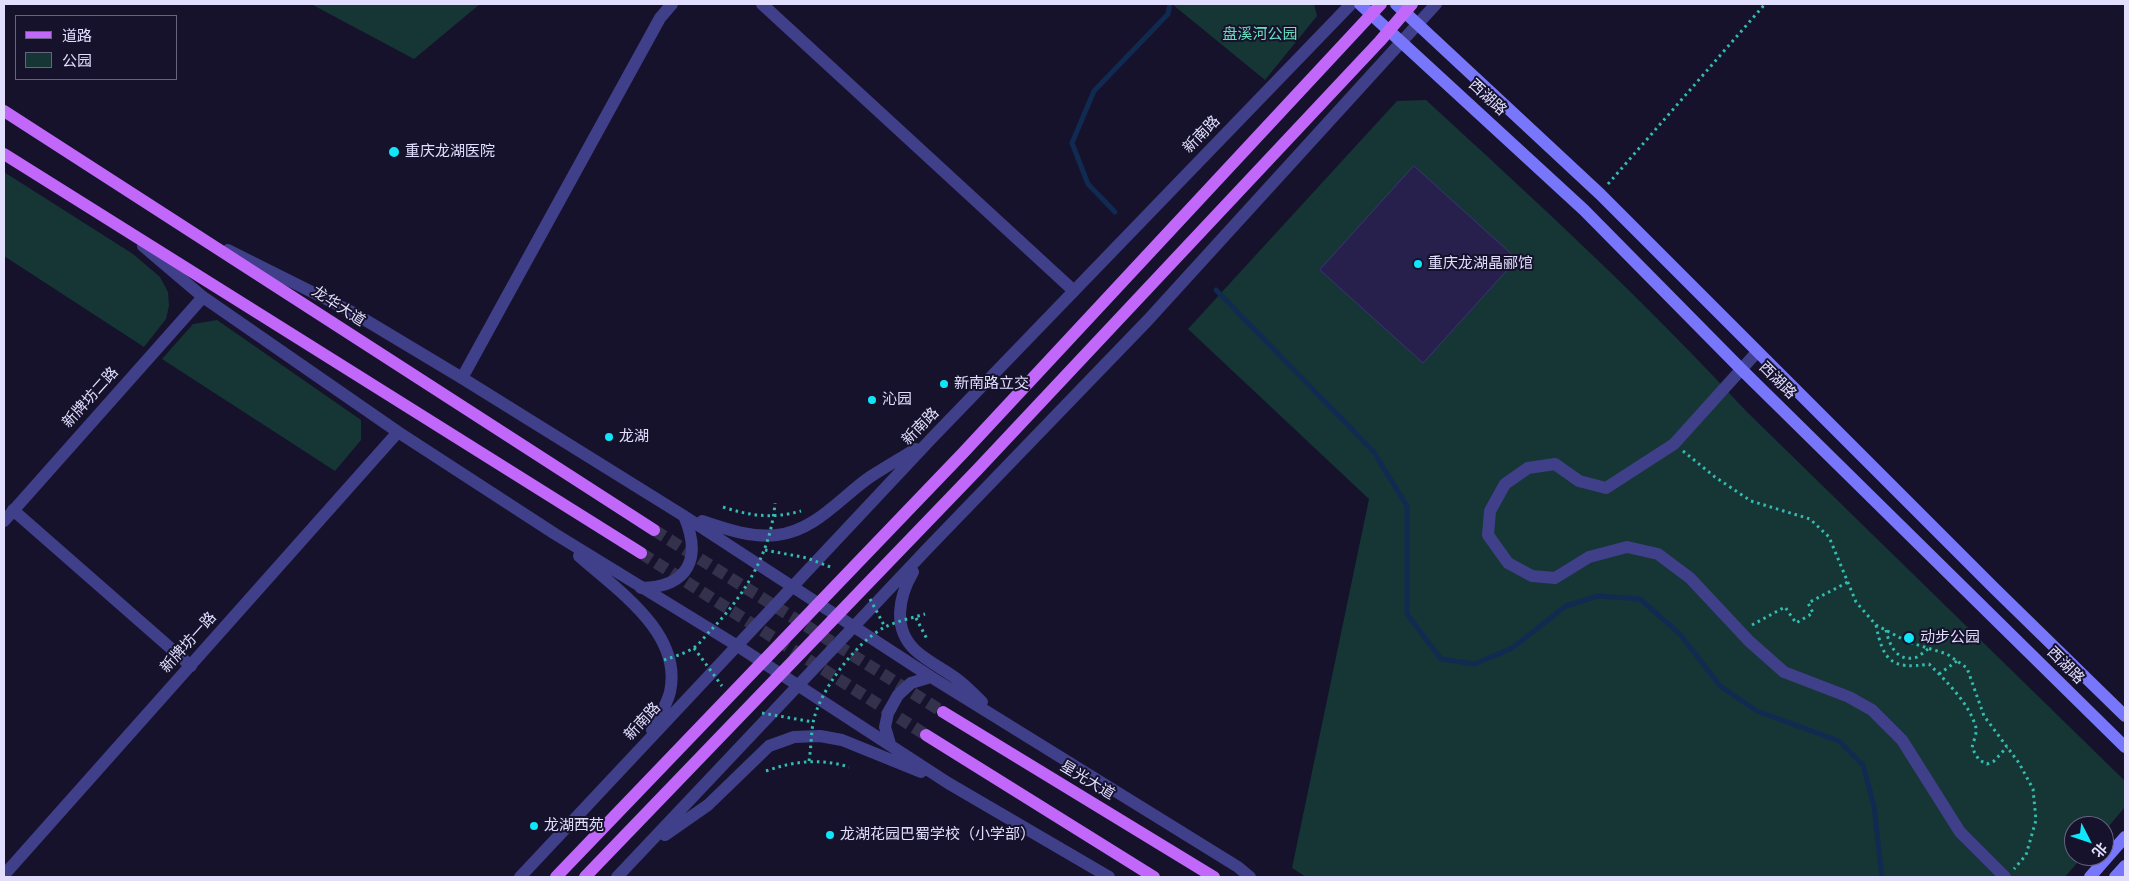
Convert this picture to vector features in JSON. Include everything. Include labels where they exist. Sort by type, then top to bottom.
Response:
[{"type":"main road","name":"西湖路","points":[[1360,4],[1584,210],[1741,369],[2125,747]]},
{"type":"main road","points":[[556,877],[963,453],[1381,4]]},
{"type":"main road","name":"西湖路","points":[[1396,4],[1600,194],[2125,716]]},
{"type":"main road","points":[[585,877],[985,462],[1412,4]]},
{"type":"main road","name":"龙华大道","points":[[4,111],[654,530]]},
{"type":"main road","points":[[4,154],[641,552]]},
{"type":"main road","name":"星光大道","points":[[943,712],[1214,877]]},
{"type":"main road","points":[[926,735],[1154,877]]},
{"type":"main road","points":[[2090,877],[2125,838]]},
{"type":"main road","points":[[2115,877],[2125,866]]},
{"type":"street","points":[[462,378],[660,18],[672,4]]},
{"type":"street","points":[[762,4],[1074,291]]},
{"type":"street","name":"新南路","points":[[520,877],[931,439],[1351,4]]},
{"type":"street","points":[[617,877],[800,686],[928,548],[1148,320],[1436,4]]},
{"type":"street","points":[[122,228],[203,297],[398,432],[555,534],[640,588],[736,645],[948,782],[1109,877]]},
{"type":"street","points":[[188,230],[352,312],[462,378],[684,516],[931,677],[1250,877]]},
{"type":"street","name":"新牌坊二路","points":[[4,521],[203,297]]},
{"type":"street","points":[[1757,352],[1674,444],[1606,488],[1579,481],[1555,464],[1528,468],[1504,484],[1490,511],[1488,535],[1508,563],[1532,576],[1555,578],[1589,557],[1627,547],[1658,554],[1690,578],[1748,642],[1784,672],[1849,697],[1872,710],[1902,740],[1960,832],[2009,874]]},
{"type":"street","name":"新牌坊一路","points":[[4,875],[398,432]]},
{"type":"street","points":[[684,516],[733,532],[754,536],[778,536],[803,526],[830,511],[869,477],[931,439]]},
{"type":"street","points":[[13,510],[191,666]]},
{"type":"street","points":[[640,588],[658,587],[671,583],[682,575],[689,564],[693,547],[691,532],[684,516]]},
{"type":"street","points":[[555,534],[647,618],[660,636],[672,672],[670,693],[647,742]]},
{"type":"street","points":[[928,548],[905,586],[900,602],[900,620],[905,636],[914,650],[963,683],[1004,722]]},
{"type":"street","points":[[890,744],[885,727],[888,714],[898,695],[912,683],[931,677]]},
{"type":"street","points":[[642,851],[708,805],[769,746],[794,738],[820,736],[842,740],[948,782]]},
{"type":"street","points":[[10,877],[22,855]]},
{"type":"path","points":[[1600,194],[1765,4]]},
{"type":"path","points":[[1674,444],[1751,501],[1810,519],[1829,537],[1856,602],[1876,625],[1908,642],[1946,654],[1967,668],[1984,716],[2007,747],[2033,789],[2036,820],[2026,855],[2009,874]]},
{"type":"path","points":[[664,660],[694,648],[728,612],[754,572],[765,550],[774,516],[774,503]]},
{"type":"path","points":[[723,507],[746,514],[774,516],[806,508]]},
{"type":"path","points":[[1740,631],[1785,607],[1796,623],[1813,613],[1808,603],[1848,582]]},
{"type":"path","points":[[915,608],[919,627],[931,643]]},
{"type":"path","points":[[809,761],[813,722],[832,681],[846,662],[885,627],[925,614]]},
{"type":"path","points":[[1876,625],[1880,646],[1892,661],[1904,667],[1928,664],[1939,674],[1965,707],[1976,730],[1972,748],[1979,760],[1987,764],[1994,761],[2007,747]]},
{"type":"path","points":[[1886,630],[1890,647],[1900,656],[1914,658],[1929,649]]},
{"type":"path","points":[[1939,674],[1957,661]]},
{"type":"path","points":[[766,771],[787,764],[809,761],[829,762],[849,767]]},
{"type":"green space","points":[[311,4],[480,4],[414,59]]},
{"type":"green space","name":"盘溪河公园","points":[[1172,4],[1314,4],[1317,16],[1265,80]]},
{"type":"green space","name":"动步公园","points":[[1426,100],[1549,214],[1630,291],[1746,411],[2125,781],[2125,807],[2114,820],[2114,816],[2064,816],[2064,866],[2074,866],[2065,877],[1306,877],[1292,868],[1369,499],[1188,329],[1397,101]]},
{"type":"green space","points":[[4,172],[133,254],[160,277],[168,292],[169,306],[166,319],[144,347],[4,256]]},
{"type":"green space","points":[[217,320],[361,420],[361,440],[335,471],[162,359],[193,324]]},
{"type":"building","name":"重庆龙湖晶郦馆","points":[[1414,166],[1517,259],[1423,363],[1320,270]]},
{"type":"waterway","points":[[1115,212],[1088,184],[1072,143],[1094,91],[1168,14],[1170,4]]},
{"type":"waterway","points":[[1216,290],[1373,451],[1407,506],[1407,614],[1441,659],[1475,664],[1512,648],[1566,606],[1598,596],[1640,599],[1680,634],[1720,686],[1757,711],[1839,741],[1863,765],[1874,806],[1882,877]]},
{"type":"tunnel","points":[[654,530],[943,712]]},
{"type":"tunnel","points":[[641,553],[926,735]]},
{"type":"place","name":"重庆龙湖医院","points":[[394,152]]},
{"type":"place","name":"重庆龙湖晶郦馆","points":[[1418,264]]},
{"type":"place","name":"新南路立交","points":[[944,384]]},
{"type":"place","name":"沁园","points":[[872,400]]},
{"type":"place","name":"龙湖","points":[[609,437]]},
{"type":"place","name":"动步公园","points":[[1909,638]]},
{"type":"place","name":"龙湖西苑","points":[[534,826]]},
{"type":"place","name":"龙湖花园巴蜀学校（小学部）","points":[[830,835]]}]
